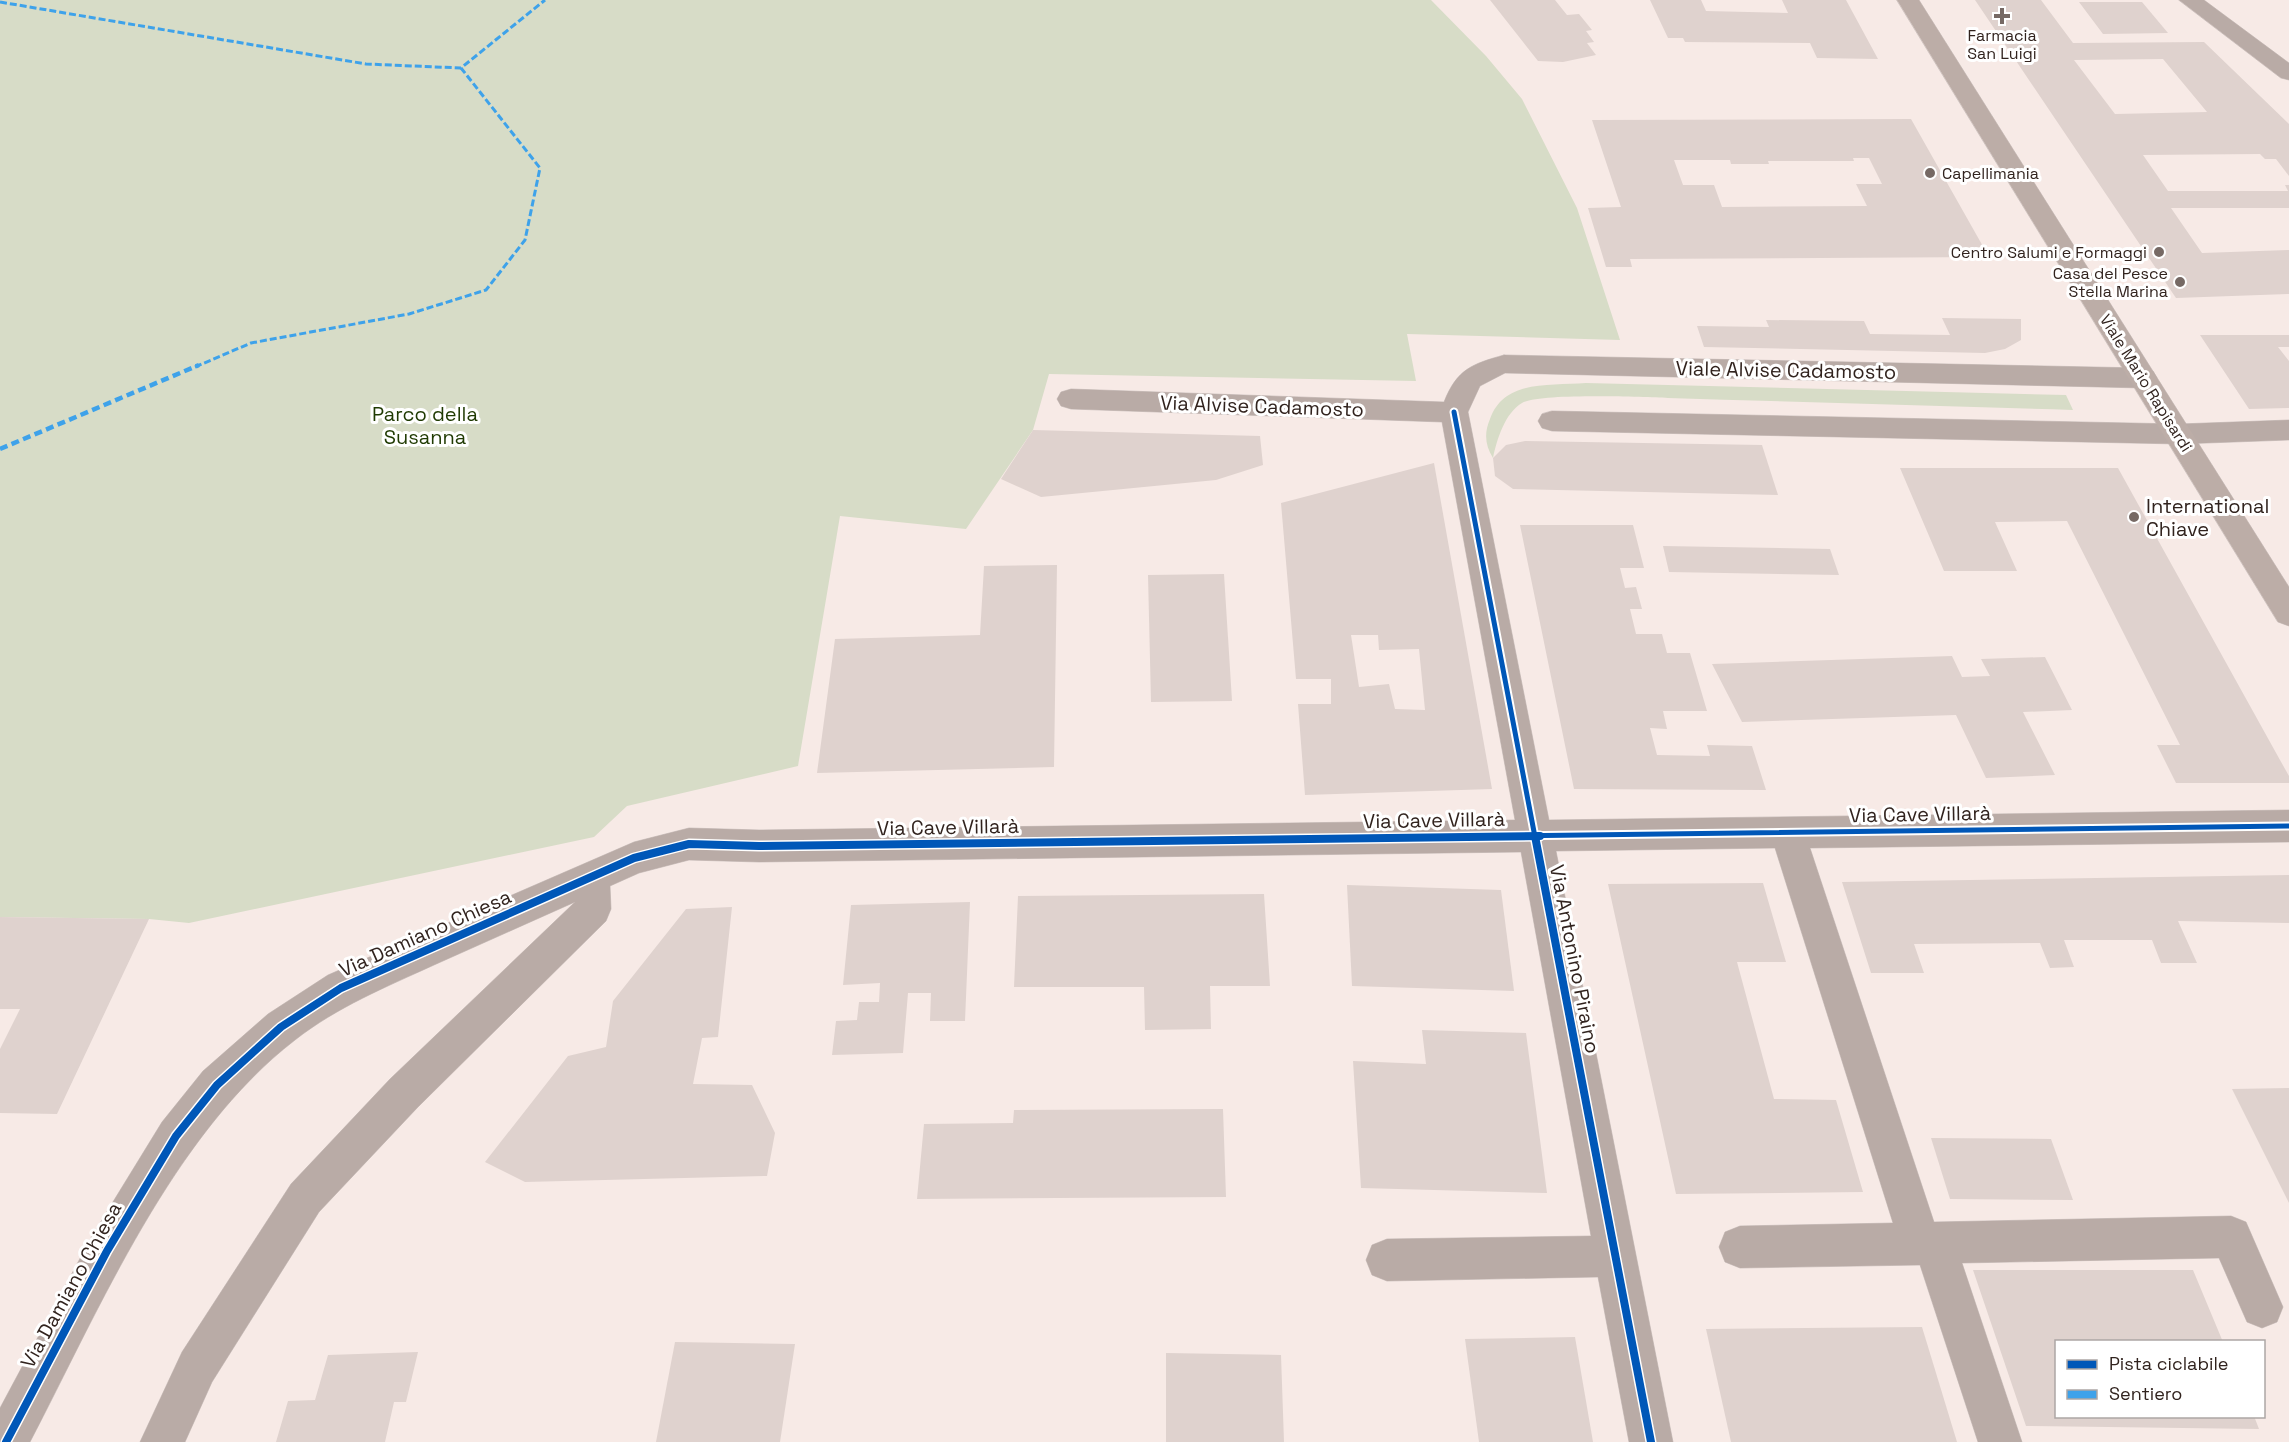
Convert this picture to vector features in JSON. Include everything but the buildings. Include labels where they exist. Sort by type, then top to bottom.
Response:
[{"type":"main road","name":"Viale Mario Rapisardi","points":[[1908,0],[2289,613]]},
{"type":"street","points":[[2190,0],[2289,73]]},
{"type":"street","name":"Viale Alvise Cadamosto","points":[[1454,412],[1464,384],[1483,370],[1504,364],[2144,378]]},
{"type":"street","name":"Via Alvise Cadamosto","points":[[1071,399],[1454,412]]},
{"type":"street","name":"Via Antonino Piraino","points":[[1454,412],[1651,1442]]},
{"type":"street","points":[[1551,421],[2179,434],[2289,430]]},
{"type":"street","name":"Via Cave Villarà","points":[[759,846],[2289,826]]},
{"type":"street","points":[[1787,832],[1927,1243],[2000,1442]]},
{"type":"street","name":"Via Damiano Chiesa","points":[[6,1442],[106,1251],[176,1136],[217,1085],[282,1027],[341,988],[634,858],[689,844],[759,846]]},
{"type":"street","points":[[162,1442],[197,1367],[305,1198],[404,1093],[593,909],[592,877]]},
{"type":"street","points":[[1740,1247],[2231,1237],[2262,1307]]},
{"type":"street","points":[[1387,1260],[1615,1256]]},
{"type":"green space","name":"Parco della Susanna","points":[[0,0],[1431,0],[1486,56],[1522,99],[1577,208],[1620,340],[1407,334],[1416,381],[1049,374],[1033,430],[966,529],[840,516],[798,766],[627,806],[594,837],[189,923],[149,919],[0,917]]},
{"type":"green space","points":[[1586,383],[2066,395],[2073,410],[1637,397],[1548,398],[1532,400],[1516,407],[1506,420],[1493,458],[1487,444],[1487,429],[1497,406],[1506,397],[1530,387]]},
{"type":"marked path","points":[[0,2],[366,64],[461,68],[545,0]]},
{"type":"marked path","points":[[0,449],[251,343],[409,314],[486,290],[525,240],[540,168],[461,68]]},
{"type":"cycle path","points":[[1454,412],[1651,1442]]},
{"type":"cycle path","points":[[6,1442],[107,1251],[176,1136],[217,1085],[281,1027],[341,988],[634,858],[689,844],[759,846],[2289,826]]},
{"type":"place","name":"Farmacia San Luigi","points":[[2002,16]]},
{"type":"place","name":"Capellimania","points":[[1930,173]]},
{"type":"place","name":"Centro Salumi e Formaggi","points":[[2159,252]]},
{"type":"place","name":"Casa del Pesce Stella Marina","points":[[2180,282]]},
{"type":"place","name":"International Chiave","points":[[2134,517]]}]
